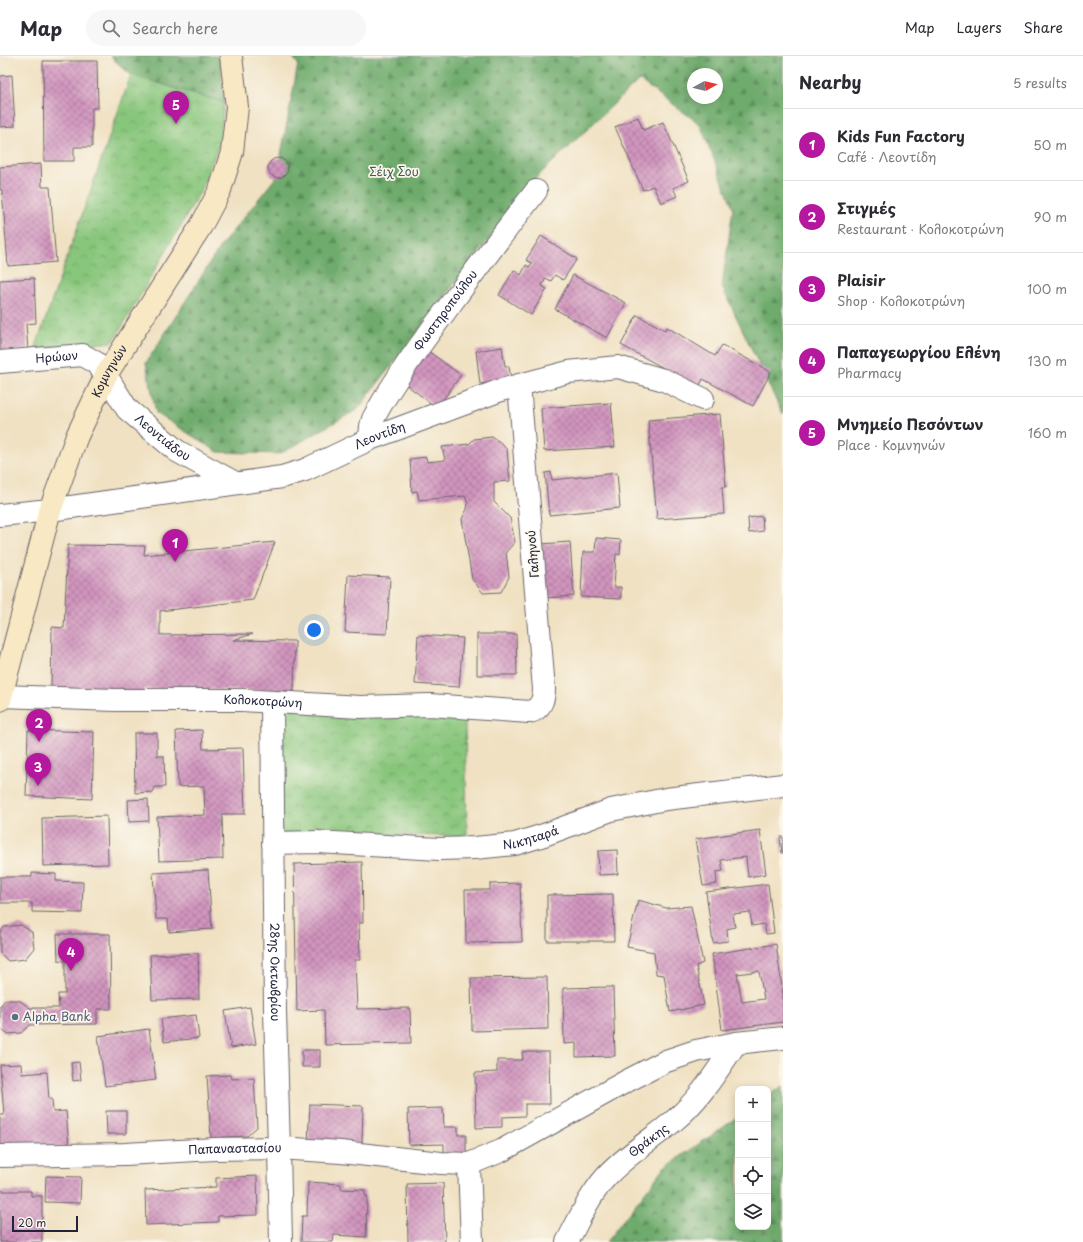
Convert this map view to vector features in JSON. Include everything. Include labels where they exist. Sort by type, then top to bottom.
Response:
[{"type":"main road","name":"Κομνηνών","points":[[1,698],[50,510],[77,436],[106,375],[201,226],[220,190],[232,152],[237,107],[231,56]]},
{"type":"street","name":"Φωστηροπούλου","points":[[370,439],[373,419],[400,375],[428,334],[536,191]]},
{"type":"street","name":"Ηρώων","points":[[0,362],[84,356],[95,362],[106,375]]},
{"type":"street","name":"Λεοντίδη","points":[[0,515],[50,510],[282,477],[300,472],[370,439],[519,385],[568,372],[618,367],[664,380],[703,399]]},
{"type":"street","name":"Λεοντιάδου","points":[[106,375],[127,409],[149,428],[177,451],[235,483]]},
{"type":"street","name":"Γαληνού","points":[[519,385],[544,698],[535,710],[530,712],[524,711]]},
{"type":"street","name":"Κολοκοτρώνη","points":[[1,698],[235,700],[360,706],[430,705],[524,711]]},
{"type":"street","name":"28ης Οκτωβρίου","points":[[272,702],[275,1011],[280,1242]]},
{"type":"street","name":"Νικηταρά","points":[[273,843],[317,842],[439,849],[483,848],[515,844],[611,810],[666,799],[783,785]]},
{"type":"street","points":[[472,1242],[469,1164],[506,1148],[666,1061],[696,1051],[736,1043],[783,1038]]},
{"type":"street","name":"Θράκης","points":[[567,1242],[593,1194],[605,1178],[623,1160],[676,1119],[694,1101],[736,1043]]},
{"type":"street","name":"Παπαναστασίου","points":[[0,1156],[124,1154],[214,1149],[279,1148],[341,1152],[441,1163],[469,1164]]},
{"type":"green space","points":[[110,56],[220,56],[224,103],[131,75]]},
{"type":"green space","name":"Σέιχ Σου","points":[[292,56],[783,56],[783,415],[722,287],[733,208],[700,124],[639,80],[538,176],[358,409],[280,454],[218,452],[156,413],[146,363],[220,247],[277,176],[298,64]]},
{"type":"green space","points":[[131,75],[224,103],[220,141],[202,189],[113,342],[35,349]]},
{"type":"green space","points":[[279,708],[465,718],[467,836],[281,834]]},
{"type":"green space","points":[[783,1086],[783,1242],[606,1242],[664,1168],[735,1119],[735,1230],[771,1230],[771,1094]]},
{"type":"building","points":[[43,61],[97,61],[98,108],[92,108],[92,147],[74,147],[74,161],[44,161]]},
{"type":"building","points":[[12,75],[15,126],[0,127],[0,76]]},
{"type":"building","points":[[638,117],[643,130],[663,122],[689,181],[673,188],[677,196],[661,203],[653,186],[643,190],[615,127]]},
{"type":"building","points":[[278,158],[285,161],[288,168],[285,175],[278,178],[271,175],[268,168],[271,161]]},
{"type":"building","points":[[41,164],[42,187],[50,187],[56,262],[8,266],[2,190],[0,190],[0,167]]},
{"type":"building","points":[[541,236],[577,259],[563,280],[555,275],[551,281],[546,278],[542,286],[547,289],[531,315],[499,295],[514,270],[521,275],[526,265],[529,267],[532,263],[526,260]]},
{"type":"building","points":[[573,275],[626,303],[607,338],[555,309]]},
{"type":"building","points":[[34,278],[36,323],[26,324],[28,350],[0,351],[0,280]]},
{"type":"building","points":[[637,315],[665,330],[667,327],[715,356],[722,345],[771,372],[753,406],[703,379],[699,387],[621,345]]},
{"type":"building","points":[[502,347],[505,366],[509,366],[511,380],[480,384],[476,351]]},
{"type":"building","points":[[428,351],[461,375],[437,408],[404,383]]},
{"type":"building","points":[[611,403],[615,447],[544,451],[541,408]]},
{"type":"building","points":[[720,414],[726,487],[722,487],[724,514],[657,519],[648,420]]},
{"type":"building","points":[[492,437],[501,443],[507,450],[510,481],[494,482],[494,502],[510,518],[515,542],[506,552],[509,577],[501,592],[483,593],[472,579],[462,519],[468,504],[465,496],[419,500],[417,491],[412,492],[410,459],[426,457],[427,462],[445,460],[442,447],[469,444],[474,439]]},
{"type":"building","points":[[551,472],[552,480],[617,473],[620,508],[549,515],[545,473]]},
{"type":"building","points":[[762,516],[763,531],[749,533],[748,518]]},
{"type":"building","points":[[596,538],[621,540],[620,555],[616,554],[614,587],[621,587],[621,599],[581,597],[583,552],[595,552]]},
{"type":"building","points":[[275,542],[253,600],[160,611],[160,635],[253,634],[233,640],[295,641],[294,691],[144,689],[144,693],[51,692],[52,627],[64,628],[68,545],[145,546],[144,555]]},
{"type":"building","points":[[570,542],[574,596],[545,598],[541,544]]},
{"type":"building","points":[[348,575],[390,577],[387,634],[345,632]]},
{"type":"building","points":[[477,634],[516,634],[517,675],[477,675]]},
{"type":"building","points":[[418,635],[463,638],[459,687],[415,684]]},
{"type":"building","points":[[28,730],[94,732],[92,799],[26,796]]},
{"type":"building","points":[[202,730],[203,749],[243,748],[245,814],[222,814],[223,859],[159,861],[157,817],[205,815],[204,786],[178,787],[176,731]]},
{"type":"building","points":[[134,733],[157,733],[157,756],[164,756],[165,787],[154,787],[154,792],[135,793]]},
{"type":"building","points":[[148,799],[149,821],[129,822],[128,800]]},
{"type":"building","points":[[107,816],[108,864],[43,866],[42,818]]},
{"type":"building","points":[[760,830],[766,874],[748,877],[746,857],[721,860],[723,871],[716,872],[717,884],[703,886],[695,839]]},
{"type":"building","points":[[780,837],[783,837],[783,853],[782,853]]},
{"type":"building","points":[[617,850],[618,874],[599,875],[598,851]]},
{"type":"building","points":[[362,862],[363,923],[359,923],[360,960],[355,960],[357,1009],[410,1008],[411,1043],[325,1045],[324,1010],[297,1011],[294,864]]},
{"type":"building","points":[[208,870],[212,929],[169,932],[168,919],[156,919],[153,873]]},
{"type":"building","points":[[32,873],[56,874],[56,881],[83,882],[82,913],[32,912],[32,903],[0,903],[0,877],[32,877]]},
{"type":"building","points":[[520,883],[522,942],[466,943],[465,890],[490,890],[490,884]]},
{"type":"building","points":[[768,884],[774,933],[766,934],[764,924],[752,926],[750,912],[733,914],[735,927],[727,929],[728,941],[713,943],[706,892]]},
{"type":"building","points":[[613,894],[614,941],[547,941],[547,895]]},
{"type":"building","points":[[638,900],[666,908],[691,906],[703,963],[696,966],[704,1005],[670,1012],[664,975],[656,974],[654,952],[627,947]]},
{"type":"building","points":[[21,925],[32,932],[34,948],[25,959],[8,961],[0,953],[0,933],[4,927]]},
{"type":"building","points":[[57,934],[110,934],[111,1009],[97,1009],[97,1024],[30,1025],[21,1033],[7,1034],[0,1028],[0,1006],[5,1000],[19,1000],[30,1008],[59,1008],[58,994],[65,994],[65,961],[58,960]]},
{"type":"building","points":[[776,944],[783,995],[783,1022],[722,1030],[712,954]],"holes":[[[759,971],[764,999],[742,1002],[737,974]]]},
{"type":"building","points":[[198,953],[199,999],[152,1000],[150,955]]},
{"type":"building","points":[[547,977],[548,1029],[472,1031],[471,978]]},
{"type":"building","points":[[613,987],[615,1056],[576,1057],[576,1043],[564,1044],[563,988]]},
{"type":"building","points":[[250,1007],[256,1044],[231,1048],[225,1011]]},
{"type":"building","points":[[196,1015],[199,1038],[164,1042],[161,1019]]},
{"type":"building","points":[[149,1029],[156,1080],[105,1086],[98,1036]]},
{"type":"building","points":[[302,1050],[320,1050],[320,1067],[302,1067]]},
{"type":"building","points":[[522,1052],[549,1052],[550,1104],[525,1104],[525,1116],[502,1117],[502,1127],[476,1128],[475,1073],[497,1072],[497,1060],[523,1060]]},
{"type":"building","points":[[79,1062],[81,1080],[73,1081],[71,1063]]},
{"type":"building","points":[[21,1064],[22,1074],[47,1072],[49,1099],[52,1099],[53,1112],[66,1111],[69,1147],[0,1151],[0,1115],[4,1115],[0,1065]]},
{"type":"building","points":[[231,1075],[232,1079],[254,1078],[257,1127],[247,1136],[211,1138],[207,1076]]},
{"type":"building","points":[[310,1104],[363,1106],[362,1144],[308,1142]]},
{"type":"building","points":[[443,1108],[444,1127],[458,1127],[458,1135],[466,1135],[466,1154],[444,1154],[444,1144],[409,1145],[408,1109]]},
{"type":"building","points":[[106,1111],[126,1111],[126,1134],[107,1134]]},
{"type":"building","points":[[46,1176],[81,1177],[80,1203],[45,1202]]},
{"type":"building","points":[[257,1176],[258,1215],[218,1216],[218,1222],[146,1225],[145,1190],[216,1187],[216,1178]]},
{"type":"building","points":[[308,1182],[341,1184],[341,1189],[365,1190],[365,1196],[367,1196],[366,1237],[334,1235],[333,1242],[301,1242],[302,1216],[307,1216]]},
{"type":"building","points":[[443,1183],[445,1242],[408,1242],[407,1184]]},
{"type":"building","points":[[0,1191],[31,1191],[31,1196],[42,1196],[42,1242],[0,1242]]},
{"type":"place","name":"Μνημείο Πεσόντων","points":[[176,124]]},
{"type":"place","name":"Kids Fun Factory","points":[[175,562]]},
{"type":"place","name":"Στιγμές","points":[[39,742]]},
{"type":"place","name":"Plaisir","points":[[38,786]]},
{"type":"place","name":"Παπαγεωργίου Ελένη","points":[[71,971]]},
{"type":"place","name":"Alpha Bank","points":[[15,1017]]}]
